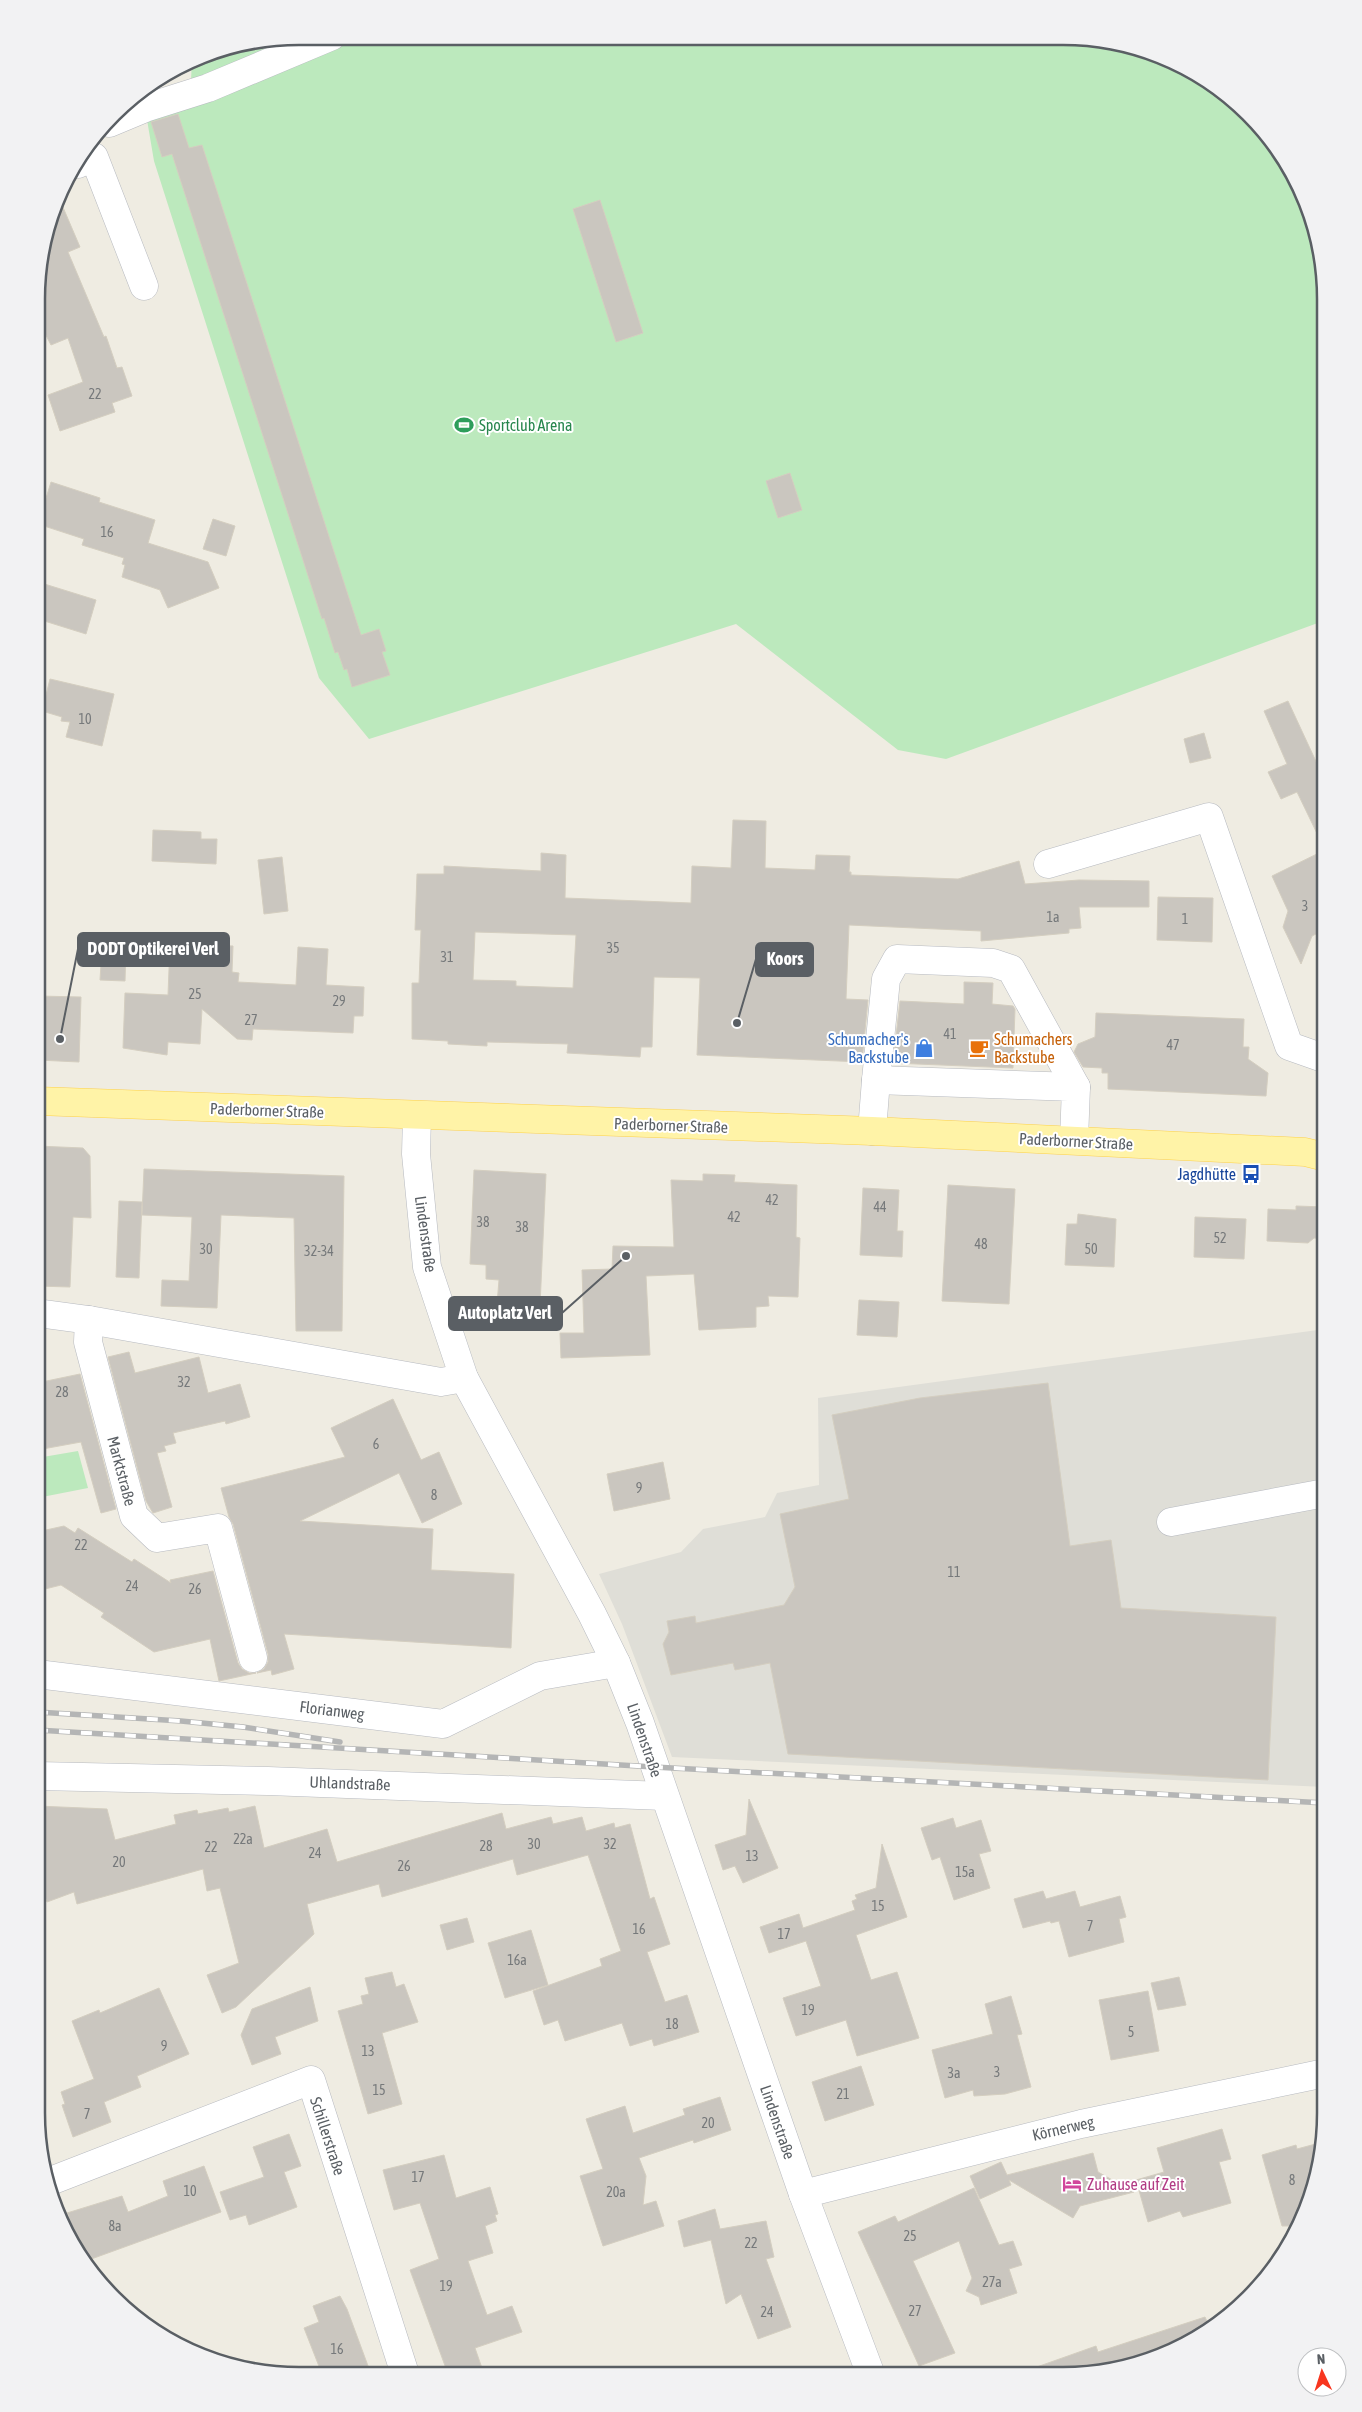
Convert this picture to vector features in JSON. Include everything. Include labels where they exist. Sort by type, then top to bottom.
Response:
[{"type":"main road","name":"Paderborner Straße","points":[[45,1101],[872,1131],[1317,1153]]},
{"type":"street","points":[[124,116],[208,88],[311,45]]},
{"type":"street","points":[[87,160],[94,157],[144,286]]},
{"type":"street","points":[[1048,864],[1209,817],[1289,1046],[1317,1056]]},
{"type":"street","points":[[872,1131],[886,979],[896,960],[993,963],[1011,969],[1076,1087],[1074,1140]]},
{"type":"street","points":[[876,1080],[1076,1087]]},
{"type":"street","name":"Lindenstraße","points":[[417,1116],[416,1154],[428,1266],[464,1378],[616,1663],[803,2194],[869,2367]]},
{"type":"street","points":[[45,1314],[89,1320],[441,1382],[464,1378]]},
{"type":"street","name":"Marktstraße","points":[[89,1320],[88,1342],[134,1516],[157,1538],[218,1528],[254,1658]]},
{"type":"street","points":[[1170,1522],[1317,1494]]},
{"type":"street","name":"Florianweg","points":[[45,1675],[442,1724],[540,1676],[616,1663]]},
{"type":"street","name":"Uhlandstraße","points":[[45,1776],[278,1781],[664,1796]]},
{"type":"street","name":"Körnerweg","points":[[803,2194],[1063,2128],[1317,2075]]},
{"type":"street","name":"Schillerstraße","points":[[54,2179],[310,2080],[403,2367]]},
{"type":"shaded area","points":[[1317,1330],[1317,1787],[672,1757],[622,1624],[599,1574],[681,1552],[703,1529],[765,1517],[777,1493],[819,1485],[818,1398]]},
{"type":"green space","points":[[299,45],[1063,45],[1112,50],[1160,64],[1175,71],[1204,88],[1230,108],[1254,132],[1274,158],[1291,187],[1308,234],[1315,266],[1317,299],[1317,623],[946,759],[898,750],[736,624],[369,739],[319,678],[154,161],[145,108],[191,80],[192,69],[202,64],[250,50]]},
{"type":"green space","points":[[78,1451],[88,1488],[45,1496],[45,1457]]},
{"type":"building","points":[[178,114],[189,148],[202,145],[361,635],[379,629],[386,651],[382,652],[390,675],[352,687],[347,669],[344,670],[338,652],[335,653],[324,618],[322,619],[172,154],[162,157],[151,122]]},
{"type":"building","points":[[600,200],[643,333],[616,342],[573,209]]},
{"type":"building","points":[[63,206],[80,247],[68,252],[104,337],[106,336],[117,368],[122,367],[132,396],[112,403],[115,412],[60,431],[48,395],[83,382],[68,338],[51,345],[45,333],[47,266]]},
{"type":"building","points":[[790,473],[802,510],[778,518],[766,481]]},
{"type":"building","points":[[51,482],[100,498],[99,502],[155,520],[148,543],[208,562],[219,588],[168,608],[160,590],[122,577],[125,565],[122,564],[124,558],[82,545],[84,539],[45,526],[45,501]]},
{"type":"building","points":[[213,519],[235,526],[226,556],[203,549]]},
{"type":"building","points":[[45,584],[96,600],[86,634],[45,621]]},
{"type":"building","points":[[50,679],[114,694],[102,746],[66,737],[70,722],[61,721],[62,717],[45,712],[45,699]]},
{"type":"building","points":[[1288,701],[1317,764],[1317,833],[1297,792],[1281,799],[1268,772],[1287,764],[1264,711]]},
{"type":"building","points":[[1204,733],[1211,758],[1190,763],[1184,739]]},
{"type":"building","points":[[733,820],[766,821],[765,868],[815,870],[816,855],[850,856],[849,872],[851,872],[851,875],[958,879],[1019,861],[1025,884],[1079,880],[1149,881],[1149,907],[1079,907],[1081,928],[1069,929],[1069,933],[981,941],[981,931],[849,925],[846,999],[868,1000],[862,1062],[697,1055],[700,978],[654,977],[652,1047],[641,1047],[640,1057],[567,1053],[568,1044],[487,1042],[487,1046],[448,1044],[448,1041],[412,1039],[412,983],[419,983],[421,930],[415,930],[417,874],[444,874],[444,866],[541,871],[541,853],[566,855],[565,898],[691,903],[692,866],[731,868]],"holes":[[[475,932],[576,935],[573,988],[516,986],[516,981],[473,980]]]},
{"type":"building","points":[[153,830],[201,832],[201,839],[217,839],[216,864],[152,861]]},
{"type":"building","points":[[1317,854],[1317,934],[1312,936],[1301,964],[1283,927],[1288,911],[1272,876]]},
{"type":"building","points":[[282,857],[288,911],[264,914],[258,860]]},
{"type":"building","points":[[1158,897],[1213,898],[1212,942],[1157,940]]},
{"type":"building","points":[[170,944],[233,946],[232,972],[239,973],[238,982],[296,985],[298,947],[328,949],[326,985],[364,987],[363,1016],[354,1016],[353,1033],[253,1029],[252,1040],[237,1039],[202,1009],[200,1044],[168,1042],[167,1055],[123,1048],[125,993],[168,995]]},
{"type":"building","points":[[102,948],[126,949],[125,981],[100,980]]},
{"type":"building","points":[[964,982],[993,983],[992,1004],[1013,1006],[1015,1009],[1013,1068],[893,1063],[900,1001],[964,1004]]},
{"type":"building","points":[[45,996],[81,997],[79,1062],[45,1060]]},
{"type":"building","points":[[1096,1013],[1244,1019],[1243,1047],[1249,1047],[1248,1059],[1268,1073],[1266,1096],[1108,1089],[1108,1073],[1102,1073],[1102,1068],[1083,1067],[1074,1052],[1078,1044],[1095,1037]]},
{"type":"building","points":[[45,1146],[83,1148],[90,1156],[91,1218],[73,1217],[70,1287],[45,1286]]},
{"type":"building","points":[[144,1169],[344,1176],[342,1331],[296,1331],[294,1218],[221,1215],[217,1308],[161,1306],[162,1280],[189,1281],[192,1217],[142,1215]]},
{"type":"building","points":[[474,1170],[546,1174],[540,1306],[497,1304],[499,1280],[486,1279],[486,1265],[470,1264]]},
{"type":"building","points":[[703,1174],[735,1175],[734,1182],[797,1185],[796,1237],[800,1238],[798,1297],[768,1296],[769,1306],[756,1307],[756,1327],[699,1330],[694,1274],[646,1276],[650,1355],[561,1358],[560,1333],[584,1333],[582,1270],[612,1269],[613,1246],[674,1247],[671,1180],[703,1181]]},
{"type":"building","points":[[948,1185],[1015,1189],[1009,1304],[942,1301]]},
{"type":"building","points":[[863,1188],[899,1190],[897,1231],[903,1231],[902,1257],[860,1255]]},
{"type":"building","points":[[119,1201],[142,1202],[139,1278],[116,1277]]},
{"type":"building","points":[[1296,1206],[1317,1207],[1317,1238],[1314,1238],[1308,1243],[1267,1241],[1268,1209],[1296,1210]]},
{"type":"building","points":[[1078,1214],[1116,1219],[1114,1267],[1065,1265],[1067,1224],[1077,1224]]},
{"type":"building","points":[[1195,1217],[1246,1219],[1244,1259],[1194,1257]]},
{"type":"building","points":[[859,1300],[899,1302],[897,1337],[857,1335]]},
{"type":"building","points":[[129,1352],[135,1373],[199,1357],[208,1393],[240,1384],[250,1417],[226,1424],[225,1421],[173,1433],[176,1443],[164,1446],[166,1451],[157,1453],[172,1507],[153,1513],[146,1501],[108,1357]]},
{"type":"building","points":[[80,1374],[116,1509],[101,1513],[81,1442],[45,1449],[45,1381]]},
{"type":"building","points":[[1048,1383],[1070,1546],[1111,1540],[1121,1608],[1276,1617],[1268,1780],[788,1754],[770,1663],[735,1670],[733,1663],[671,1675],[663,1644],[669,1632],[667,1621],[695,1616],[696,1623],[784,1605],[795,1587],[780,1514],[849,1499],[832,1415],[920,1398]]},
{"type":"building","points":[[393,1399],[421,1460],[439,1452],[462,1504],[422,1523],[399,1473],[300,1521],[433,1529],[431,1570],[514,1574],[511,1648],[284,1634],[294,1669],[272,1675],[271,1670],[257,1673],[264,1669],[268,1662],[268,1654],[233,1524],[229,1517],[221,1488],[345,1457],[331,1428]]},
{"type":"building","points":[[663,1462],[670,1499],[614,1511],[607,1474]]},
{"type":"building","points":[[64,1526],[75,1533],[78,1528],[132,1562],[134,1559],[171,1583],[170,1580],[213,1571],[238,1663],[242,1669],[249,1673],[256,1673],[219,1681],[210,1639],[154,1652],[101,1617],[104,1613],[61,1585],[45,1589],[45,1530]]},
{"type":"building","points":[[749,1799],[778,1868],[743,1883],[735,1866],[723,1870],[715,1845],[746,1835]]},
{"type":"building","points":[[45,1806],[107,1809],[115,1840],[176,1824],[174,1815],[197,1810],[198,1814],[228,1808],[229,1812],[255,1806],[264,1848],[327,1829],[337,1862],[502,1813],[506,1829],[551,1817],[553,1824],[582,1817],[586,1831],[614,1823],[615,1828],[630,1824],[650,1899],[654,1897],[670,1944],[647,1952],[665,2002],[687,1995],[699,2032],[654,2046],[652,2039],[630,2046],[622,2023],[565,2041],[558,2020],[544,2025],[533,1991],[602,1966],[600,1959],[621,1951],[588,1855],[517,1875],[513,1859],[382,1897],[379,1884],[307,1904],[314,1934],[236,2007],[222,2013],[207,1975],[239,1963],[220,1888],[207,1891],[203,1869],[77,1904],[74,1892],[47,1902]]},
{"type":"building","points":[[953,1818],[956,1828],[981,1820],[991,1851],[979,1854],[990,1888],[954,1900],[940,1857],[932,1860],[921,1828]]},
{"type":"building","points":[[882,1844],[907,1917],[856,1935],[871,1980],[897,1972],[919,2038],[857,2056],[846,2020],[796,2036],[783,1998],[821,1986],[806,1941],[769,1953],[760,1927],[799,1914],[803,1928],[855,1910],[852,1901],[857,1899],[855,1895],[876,1888]]},
{"type":"building","points":[[1043,1891],[1046,1899],[1075,1891],[1080,1907],[1120,1896],[1126,1917],[1119,1919],[1124,1942],[1069,1957],[1059,1921],[1051,1923],[1050,1921],[1023,1928],[1014,1899]]},
{"type":"building","points":[[467,1918],[474,1942],[447,1950],[440,1925]]},
{"type":"building","points":[[531,1930],[548,1985],[505,1998],[488,1943]]},
{"type":"building","points":[[392,1972],[396,1987],[404,1984],[418,2022],[382,2033],[402,2104],[368,2114],[338,2011],[363,2004],[361,1996],[369,1994],[365,1978]]},
{"type":"building","points":[[1179,1977],[1186,2005],[1158,2010],[1151,1983]]},
{"type":"building","points":[[310,1987],[318,2021],[275,2037],[281,2054],[252,2065],[241,2035],[252,2009]]},
{"type":"building","points":[[159,1988],[189,2054],[137,2076],[141,2087],[104,2102],[111,2122],[73,2137],[62,2105],[65,2104],[61,2092],[94,2079],[72,2021],[99,2010],[100,2013]]},
{"type":"building","points":[[1148,1991],[1159,2051],[1111,2060],[1099,2000]]},
{"type":"building","points":[[1011,1996],[1022,2034],[1017,2035],[1031,2087],[1005,2094],[974,2096],[973,2090],[945,2098],[932,2050],[993,2034],[985,2004]]},
{"type":"building","points":[[861,2066],[874,2105],[825,2121],[812,2082]]},
{"type":"building","points":[[720,2097],[731,2130],[694,2143],[693,2140],[639,2158],[646,2176],[643,2205],[656,2201],[664,2226],[603,2246],[580,2176],[603,2169],[586,2119],[625,2106],[633,2133],[685,2115],[683,2109]]},
{"type":"building","points":[[1222,2129],[1231,2159],[1219,2162],[1231,2203],[1183,2217],[1180,2211],[1148,2222],[1136,2180],[1164,2172],[1157,2148]]},
{"type":"building","points":[[289,2134],[301,2166],[284,2172],[297,2207],[249,2225],[246,2215],[230,2220],[220,2192],[264,2177],[253,2147]]},
{"type":"building","points":[[1315,2144],[1308,2178],[1298,2210],[1290,2226],[1282,2226],[1262,2155],[1296,2145],[1297,2149]]},
{"type":"building","points":[[1093,2153],[1098,2172],[1134,2192],[1080,2206],[1073,2218],[1009,2180],[1011,2185],[980,2199],[970,2176],[1001,2162],[1007,2175]]},
{"type":"building","points":[[444,2155],[456,2198],[490,2187],[498,2214],[495,2215],[497,2221],[485,2226],[493,2253],[468,2261],[487,2315],[512,2306],[522,2332],[475,2348],[482,2367],[445,2367],[410,2270],[439,2259],[420,2203],[394,2210],[383,2170]]},
{"type":"building","points":[[204,2166],[221,2212],[92,2259],[79,2240],[67,2213],[122,2196],[128,2212],[168,2196],[163,2181]]},
{"type":"building","points":[[974,2188],[999,2245],[1013,2241],[1022,2265],[1009,2269],[1017,2293],[981,2305],[979,2297],[966,2291],[972,2278],[959,2241],[913,2261],[955,2353],[919,2366],[858,2232],[895,2216],[898,2222]]},
{"type":"building","points":[[715,2209],[720,2229],[766,2221],[774,2257],[766,2259],[791,2327],[758,2339],[741,2294],[726,2304],[711,2240],[684,2247],[678,2221]]},
{"type":"building","points":[[340,2296],[347,2309],[368,2367],[319,2367],[304,2328],[319,2322],[313,2306]]},
{"type":"building","points":[[1205,2317],[1207,2322],[1190,2333],[1160,2348],[1128,2358],[1096,2365],[1037,2367],[1096,2346],[1098,2352]]},
{"type":"railway","points":[[45,1712],[243,1727],[340,1742]]},
{"type":"railway","points":[[45,1730],[654,1767],[1317,1803]]},
{"type":"place","name":"Sportclub Arena","points":[[464,425]]},
{"type":"place","name":"Koors","points":[[737,1023]]},
{"type":"place","name":"DODT Optikerei Verl","points":[[60,1039]]},
{"type":"place","name":"Schumacher's Backstube","points":[[924,1048]]},
{"type":"place","name":"Schumachers Backstube","points":[[979,1048]]},
{"type":"place","name":"Jagdhütte","points":[[1251,1174]]},
{"type":"place","name":"Autoplatz Verl","points":[[626,1256]]},
{"type":"place","name":"Zuhause auf Zeit","points":[[1072,2184]]}]
